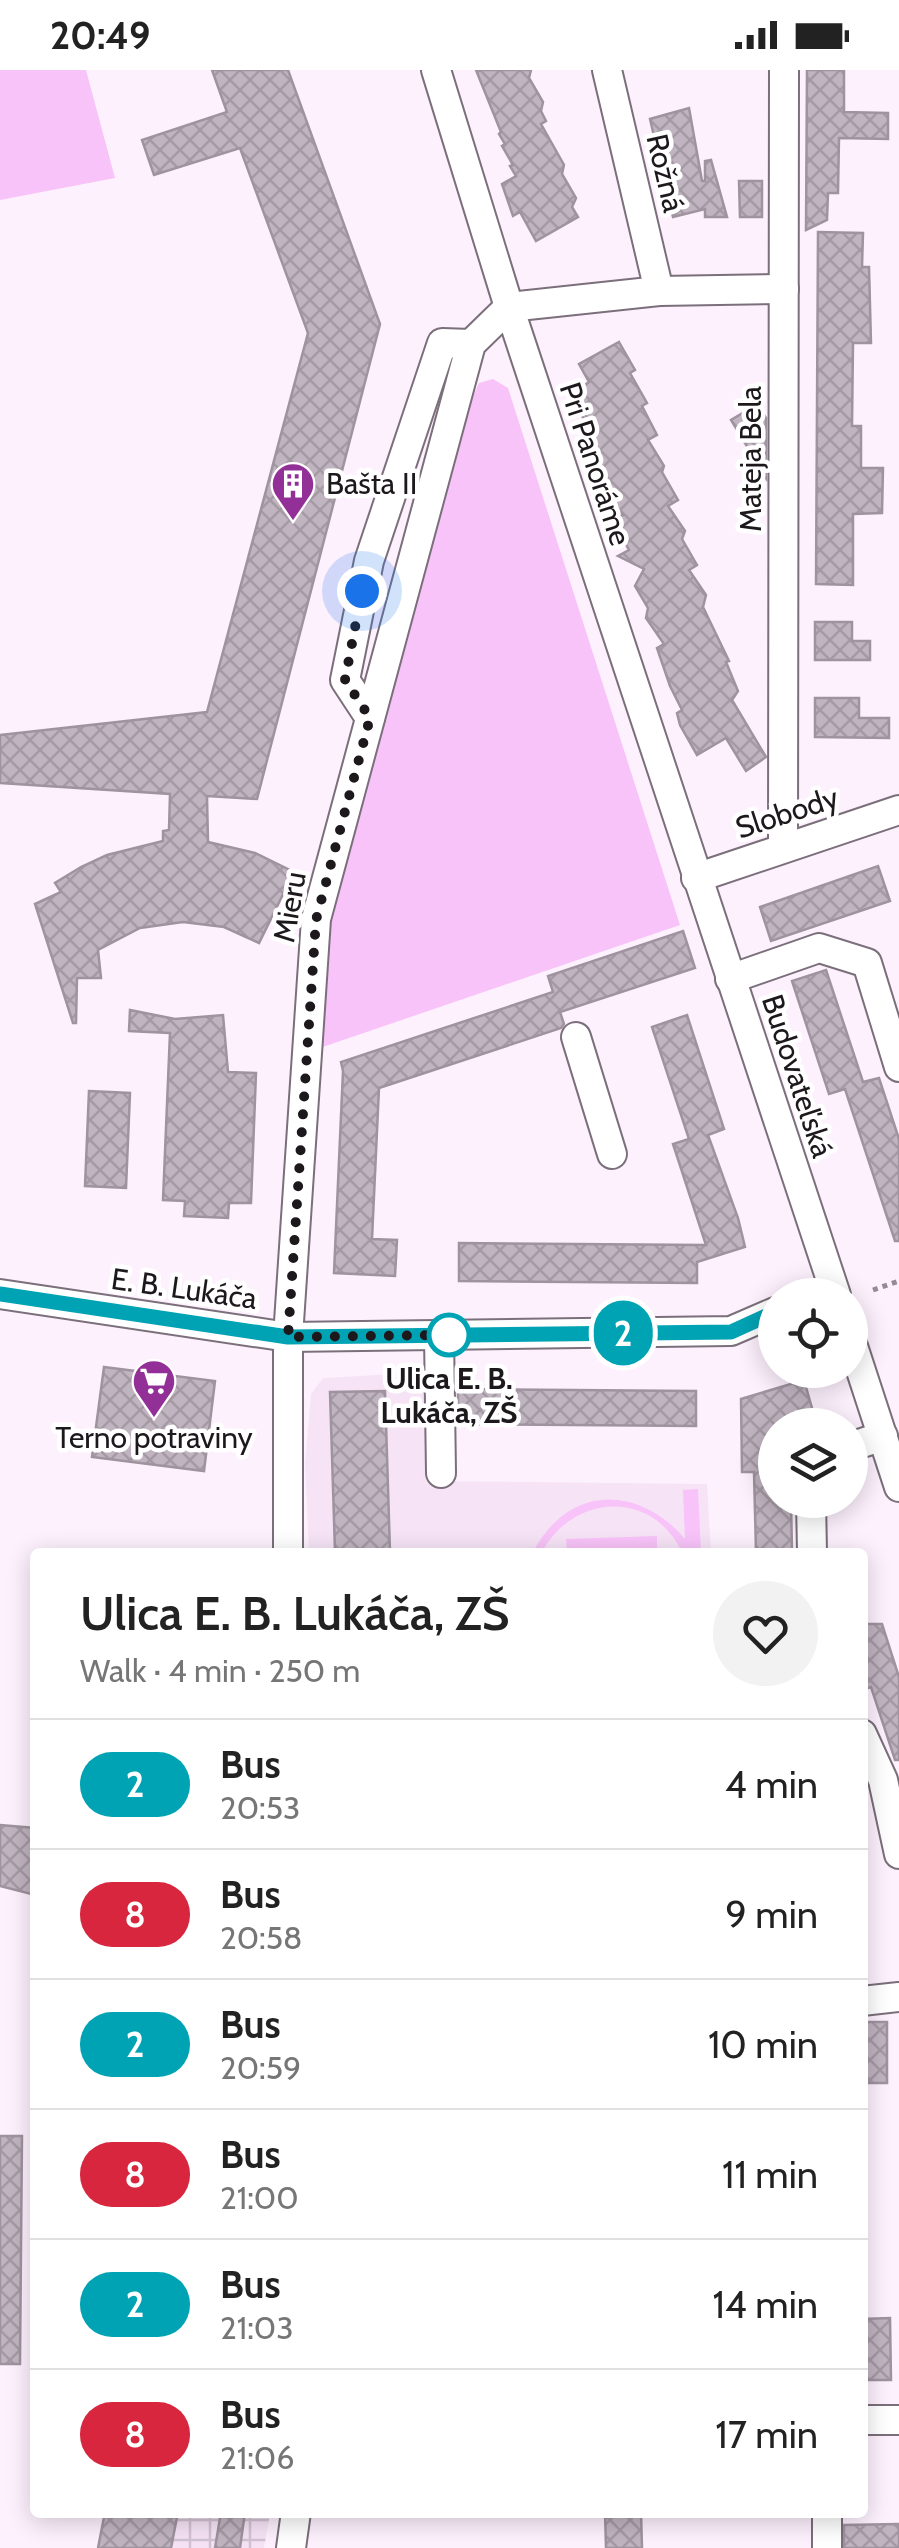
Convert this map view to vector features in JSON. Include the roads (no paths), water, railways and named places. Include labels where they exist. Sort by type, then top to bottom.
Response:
[{"type":"street","name":"Pri Panoráme","points":[[436,70],[509,307],[696,878]]},
{"type":"street","name":"Rožná","points":[[607,70],[659,291]]},
{"type":"street","name":"Mateja Bela","points":[[782,848],[784,70]]},
{"type":"street","points":[[509,307],[659,291],[784,289]]},
{"type":"street","name":"Mieru","points":[[288,1548],[288,1337],[316,920],[472,344],[509,307]]},
{"type":"street","points":[[370,718],[345,680],[368,562],[442,343],[472,344]]},
{"type":"street","name":"Slobody","points":[[696,878],[899,810]]},
{"type":"street","name":"Budovateľská","points":[[696,878],[823,1278]]},
{"type":"street","points":[[730,979],[819,948],[867,963],[899,1068]]},
{"type":"street","points":[[576,1037],[612,1154]]},
{"type":"street","name":"E. B. Lukáča","points":[[0,1294],[288,1337],[731,1332],[758,1320]]},
{"type":"street","points":[[439,1335],[441,1473]]},
{"type":"street","points":[[867,1388],[899,1487]]},
{"type":"street","points":[[868,1441],[883,1436]]},
{"type":"street","points":[[811,1518],[812,1548]]},
{"type":"street","points":[[868,1747],[883,1780],[899,1854]]},
{"type":"street","points":[[868,2000],[899,1997]]},
{"type":"street","points":[[868,2420],[899,2420]]},
{"type":"street","points":[[291,2548],[295,2518]]},
{"type":"street","points":[[826,2518],[827,2548]]},
{"type":"place","name":"Bašta II","points":[[293,522]]},
{"type":"place","name":"Ulica E. B. Lukáča, ZŠ","points":[[449,1335]]},
{"type":"place","name":"Terno potraviny","points":[[154,1419]]}]
